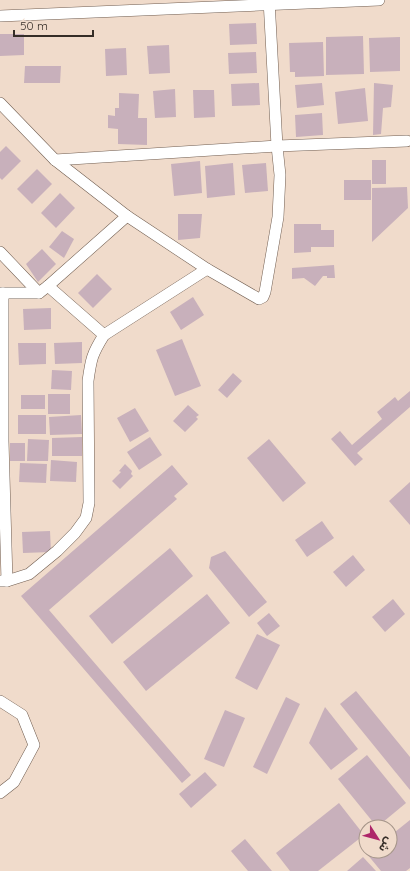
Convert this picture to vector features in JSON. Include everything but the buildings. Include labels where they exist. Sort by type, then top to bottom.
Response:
[{"type":"street","points":[[0,16],[269,2],[379,0]]},
{"type":"street","points":[[0,103],[55,160],[127,216],[207,269],[259,299],[263,297],[265,292],[278,217],[280,175],[276,146],[269,2]]},
{"type":"street","points":[[55,160],[276,146],[407,141]]},
{"type":"street","points":[[127,216],[39,293],[1,293],[3,581],[29,574],[57,551],[75,533],[86,518],[89,503],[88,381],[90,362],[94,351],[104,335],[207,269]]},
{"type":"street","points":[[0,252],[39,293]]},
{"type":"street","points":[[48,286],[104,335]]},
{"type":"street","points":[[0,701],[22,715],[34,745],[14,782],[0,793]]}]
